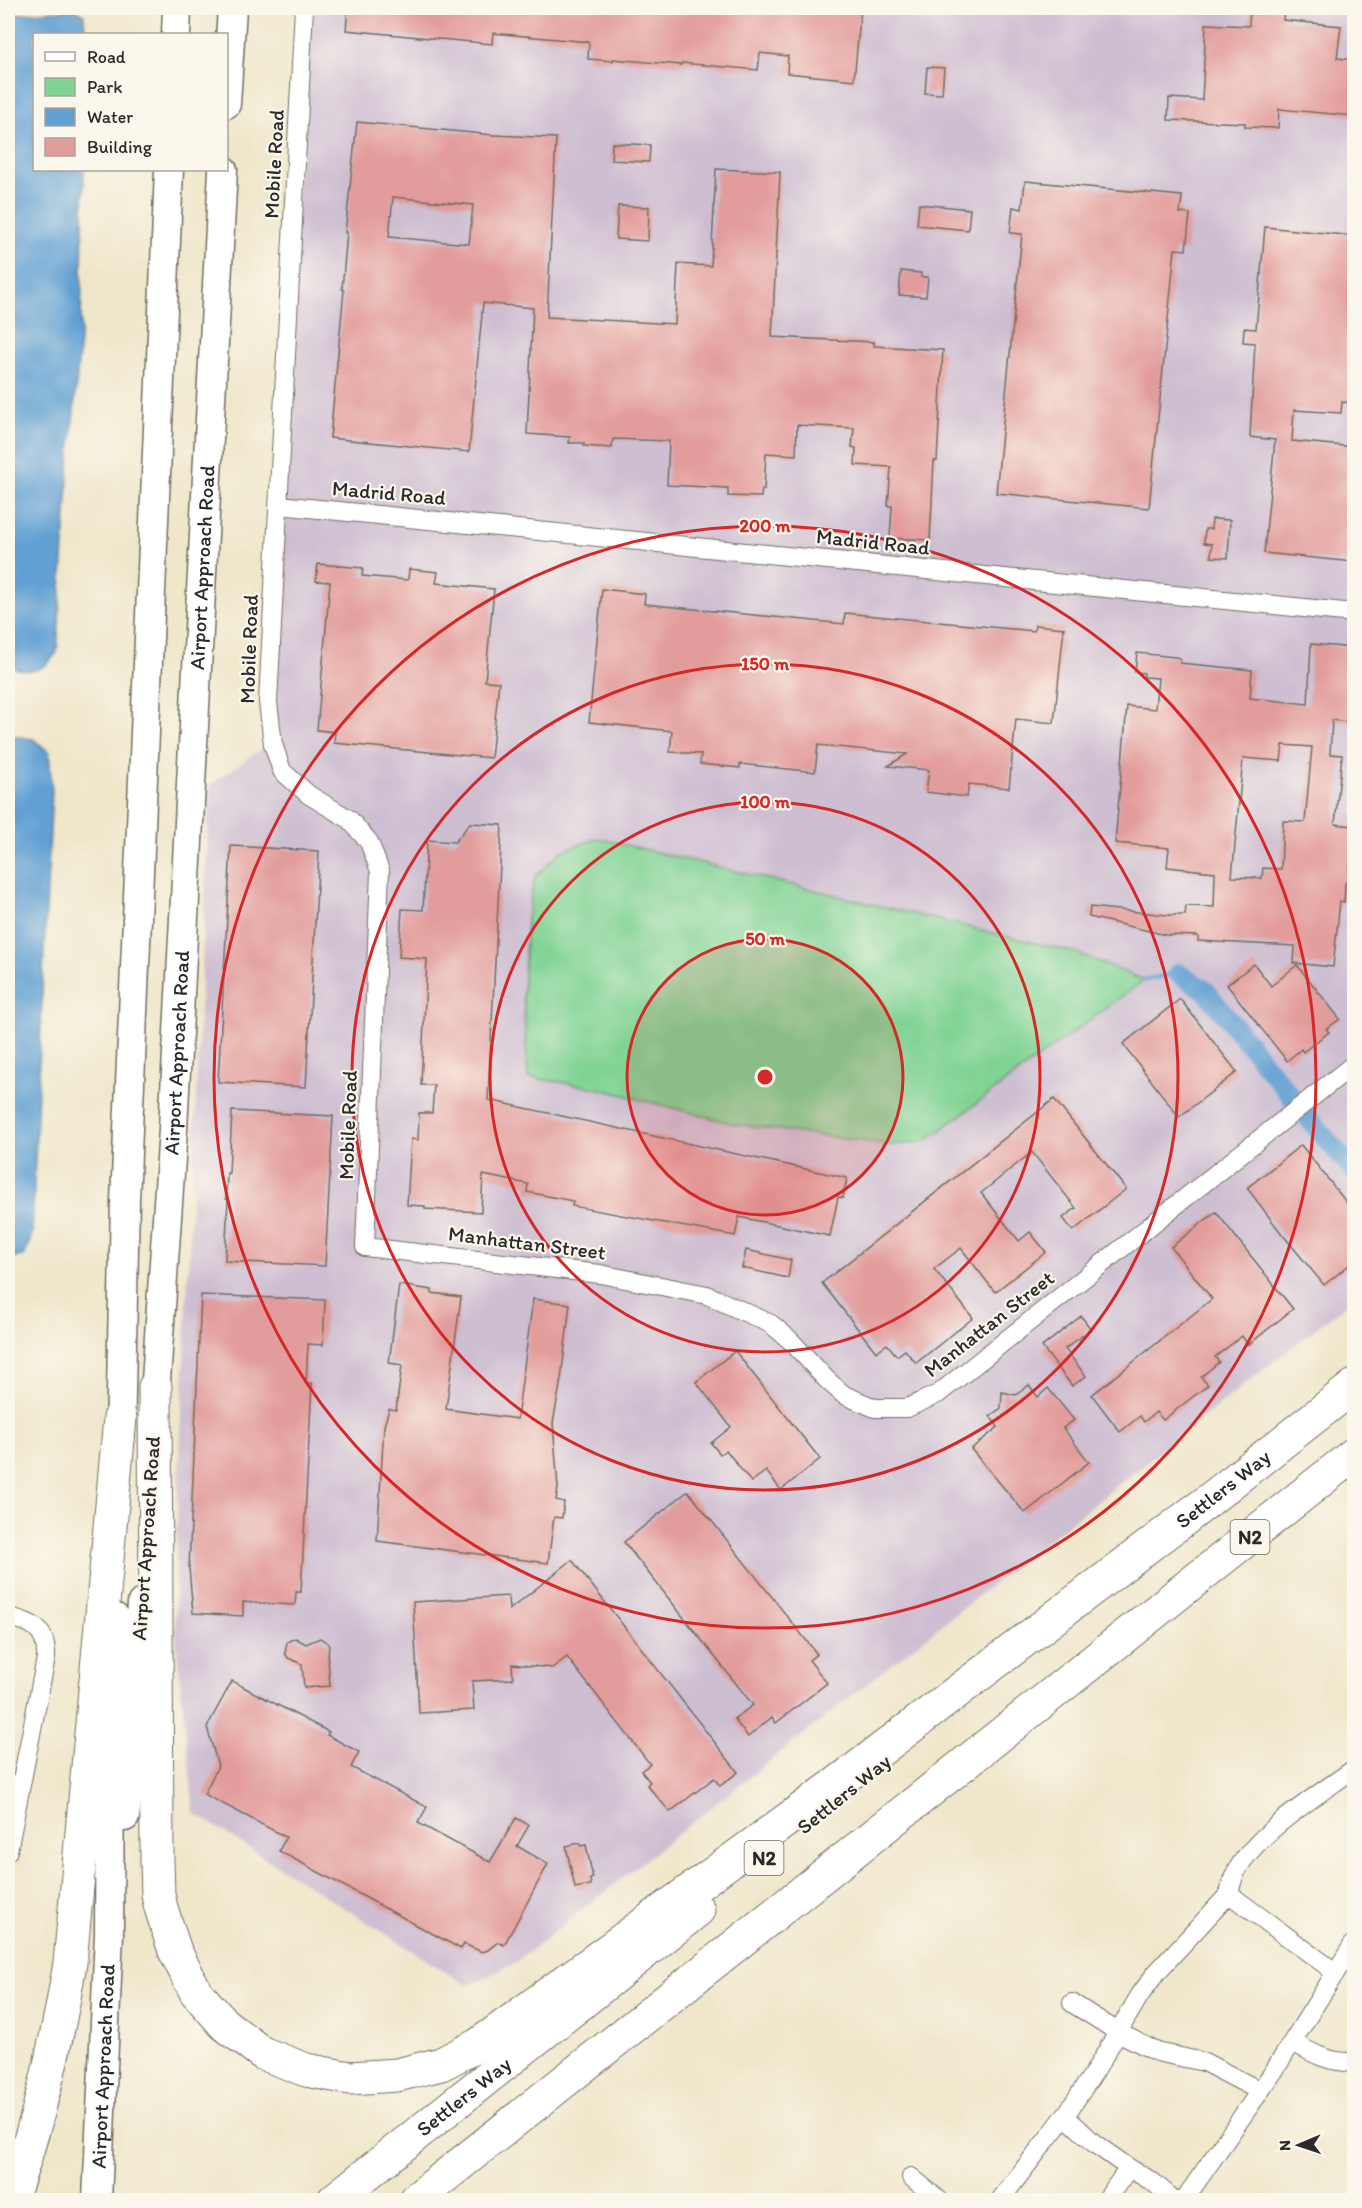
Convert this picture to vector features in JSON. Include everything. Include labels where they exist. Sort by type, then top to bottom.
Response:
[{"type":"highway","name":"Settlers Way","points":[[334,2200],[774,1850],[1193,1512],[1354,1386]]},
{"type":"highway","points":[[156,1387],[157,1862],[161,1908],[175,1951],[196,1992],[224,2024],[262,2054],[306,2070],[350,2078],[396,2075],[441,2064],[478,2045],[832,1786],[1193,1512]]},
{"type":"highway","points":[[11,2200],[48,2077],[71,1954],[120,1418]]},
{"type":"highway","name":"N2","points":[[415,2200],[1354,1454]]},
{"type":"main road","points":[[176,33],[177,8]]},
{"type":"main road","points":[[228,66],[231,8]]},
{"type":"main road","name":"Airport Approach Road","points":[[96,2200],[109,1934],[110,1759],[119,1552],[120,1418],[132,1034],[169,171]]},
{"type":"main road","name":"Airport Approach Road","points":[[109,1934],[132,1764],[173,1129],[223,171]]},
{"type":"street","name":"Mobile Road","points":[[304,8],[268,702],[273,744],[282,771],[309,795],[349,819],[374,851],[380,870],[365,1247]]},
{"type":"street","name":"Madrid Road","points":[[279,505],[1354,613]]},
{"type":"street","name":"Manhattan Street","points":[[365,1247],[600,1274],[707,1295],[771,1324],[844,1395],[875,1408],[908,1407],[938,1394],[1354,1064]]},
{"type":"street","points":[[8,1851],[46,1658],[46,1644],[43,1635],[38,1629],[16,1619]]},
{"type":"street","points":[[1000,2200],[1065,2116],[1156,1973],[1229,1894],[1236,1871],[1278,1824],[1354,1769]]},
{"type":"street","points":[[1229,1894],[1335,1972]]},
{"type":"street","points":[[1184,2200],[1293,2042],[1354,1943]]},
{"type":"street","points":[[1072,2003],[1118,2032],[1157,2052],[1204,2062],[1260,2091]]},
{"type":"street","points":[[1293,2042],[1329,2060],[1354,2062]]},
{"type":"street","points":[[1065,2116],[1095,2144],[1153,2182],[1174,2200]]},
{"type":"street","points":[[1106,2200],[1129,2168]]},
{"type":"street","points":[[911,2178],[939,2200]]},
{"type":"shaded area","points":[[306,8],[1354,8],[1354,1298],[515,1963],[468,1986],[194,1813],[175,1631],[176,1542],[210,785],[271,742]]},
{"type":"green space","points":[[597,838],[1077,953],[1144,980],[924,1142],[889,1145],[734,1124],[597,1088],[528,1077],[523,993],[527,918],[535,877],[562,851]]},
{"type":"water","points":[[75,9],[84,15],[85,33],[33,33],[33,171],[84,171],[81,328],[57,652],[46,665],[30,671],[8,667],[8,15]]},
{"type":"water","points":[[8,735],[33,739],[49,752],[52,791],[32,1234],[25,1255],[8,1259]]},
{"type":"building","points":[[348,8],[861,8],[854,80],[787,73],[788,56],[760,53],[758,70],[682,63],[681,65],[588,59],[589,42],[493,33],[492,44],[346,30]]},
{"type":"building","points":[[1250,8],[1284,8],[1283,20],[1341,26],[1337,58],[1354,60],[1354,116],[1279,109],[1278,128],[1245,127],[1245,123],[1168,120],[1169,98],[1202,100],[1206,24],[1249,26]]},
{"type":"building","points":[[927,67],[944,68],[942,94],[925,93]]},
{"type":"building","points":[[357,122],[494,135],[556,138],[547,317],[675,324],[678,264],[711,266],[716,169],[780,172],[772,337],[874,342],[874,346],[943,350],[930,540],[890,538],[892,506],[888,506],[891,467],[855,465],[856,448],[852,447],[854,428],[797,425],[796,455],[766,453],[764,490],[762,489],[761,497],[728,496],[728,488],[667,485],[669,441],[613,439],[612,448],[569,443],[570,437],[527,434],[533,308],[483,303],[469,452],[330,438],[344,290],[342,289],[347,233],[345,233]],"holes":[[[393,197],[473,205],[469,244],[389,237]]]},
{"type":"building","points":[[612,143],[650,145],[649,162],[611,160]]},
{"type":"building","points":[[1025,181],[1182,196],[1180,213],[1190,214],[1186,250],[1175,249],[1149,508],[996,493],[1022,234],[1010,233],[1013,207],[1022,209]]},
{"type":"building","points":[[919,204],[970,209],[968,230],[917,225]]},
{"type":"building","points":[[618,206],[649,207],[648,241],[616,239]]},
{"type":"building","points":[[1265,227],[1354,236],[1354,403],[1342,402],[1341,413],[1294,410],[1292,441],[1354,447],[1354,562],[1264,553],[1275,440],[1250,437],[1255,343],[1243,342],[1244,328],[1256,329]]},
{"type":"building","points":[[901,271],[921,273],[921,277],[928,277],[926,297],[899,295]]},
{"type":"building","points":[[1212,519],[1230,520],[1228,558],[1211,557],[1212,544],[1204,543],[1205,529],[1211,529]]},
{"type":"building","points":[[318,564],[363,568],[362,576],[408,580],[409,569],[438,572],[436,583],[494,589],[485,681],[499,682],[491,758],[334,743],[335,732],[317,730],[330,582],[316,581]]},
{"type":"building","points":[[602,589],[645,594],[644,604],[844,624],[845,613],[1034,631],[1035,625],[1064,628],[1054,723],[1016,719],[1009,788],[969,784],[967,797],[926,792],[929,770],[888,766],[907,754],[818,745],[815,772],[740,764],[740,768],[700,764],[701,754],[670,752],[672,731],[589,722]]},
{"type":"building","points":[[1311,644],[1354,648],[1354,723],[1332,720],[1330,754],[1342,755],[1335,824],[1354,826],[1354,854],[1351,854],[1344,902],[1340,901],[1333,967],[1294,963],[1295,946],[1198,941],[1198,936],[1166,935],[1089,917],[1090,907],[1185,915],[1186,906],[1214,907],[1215,872],[1167,867],[1169,848],[1115,843],[1127,706],[1155,709],[1158,678],[1144,677],[1144,673],[1135,672],[1137,653],[1180,658],[1180,663],[1252,670],[1250,698],[1308,704]],"holes":[[[1283,745],[1312,747],[1305,822],[1283,821],[1281,869],[1263,868],[1262,878],[1232,877],[1243,758],[1281,761]]]},
{"type":"building","points":[[470,823],[502,825],[488,1100],[847,1178],[843,1198],[838,1197],[830,1236],[739,1217],[735,1236],[572,1206],[573,1201],[527,1192],[528,1184],[483,1175],[481,1212],[425,1209],[425,1206],[407,1205],[411,1139],[418,1140],[419,1113],[432,1113],[434,1085],[421,1085],[427,959],[399,957],[402,909],[423,910],[427,840],[455,842]]},
{"type":"building","points":[[231,846],[319,851],[306,1087],[218,1082]]},
{"type":"building","points":[[1254,964],[1271,986],[1297,965],[1340,1019],[1326,1029],[1329,1032],[1303,1052],[1301,1049],[1287,1061],[1227,985]]},
{"type":"building","points":[[1180,999],[1237,1072],[1179,1117],[1123,1044]]},
{"type":"building","points":[[1054,1099],[1126,1189],[1073,1231],[1063,1218],[1076,1208],[1032,1152],[981,1193],[1019,1241],[1030,1232],[1046,1252],[995,1292],[961,1248],[934,1269],[973,1318],[916,1363],[905,1350],[897,1356],[887,1344],[876,1352],[822,1283]]},
{"type":"building","points":[[232,1111],[333,1116],[325,1266],[225,1261],[227,1173],[229,1173]]},
{"type":"building","points":[[1301,1145],[1354,1212],[1354,1261],[1324,1285],[1247,1188]]},
{"type":"building","points":[[1216,1212],[1293,1309],[1248,1345],[1242,1336],[1215,1357],[1219,1362],[1201,1377],[1208,1385],[1163,1420],[1156,1412],[1144,1422],[1140,1416],[1120,1432],[1092,1395],[1212,1299],[1171,1247]]},
{"type":"building","points":[[746,1250],[791,1260],[788,1278],[742,1268]]},
{"type":"building","points":[[399,1285],[461,1297],[446,1409],[517,1419],[533,1299],[570,1304],[561,1380],[553,1423],[558,1488],[556,1500],[564,1502],[562,1518],[554,1517],[548,1563],[377,1541],[384,1426],[389,1409],[396,1410],[402,1365],[389,1363]]},
{"type":"building","points":[[201,1295],[325,1300],[323,1345],[308,1344],[306,1383],[312,1383],[301,1592],[296,1592],[295,1605],[243,1602],[243,1616],[193,1613],[189,1568]]},
{"type":"building","points":[[1081,1316],[1091,1329],[1065,1349],[1086,1376],[1072,1386],[1042,1347]]},
{"type":"building","points":[[735,1351],[820,1459],[781,1490],[766,1471],[751,1482],[726,1450],[720,1454],[711,1443],[731,1427],[696,1382]]},
{"type":"building","points":[[1029,1385],[1038,1397],[1048,1388],[1074,1420],[1063,1428],[1089,1462],[1025,1513],[971,1449],[998,1427],[990,1416],[1001,1408],[1002,1392],[1016,1395]]},
{"type":"building","points":[[688,1491],[817,1654],[809,1660],[827,1683],[776,1723],[772,1717],[748,1737],[734,1719],[753,1705],[624,1542]]},
{"type":"building","points":[[572,1560],[738,1772],[720,1786],[714,1778],[670,1812],[647,1785],[650,1782],[641,1771],[650,1764],[567,1657],[552,1668],[512,1664],[513,1679],[472,1681],[474,1710],[419,1713],[413,1602],[508,1596],[509,1610]]},
{"type":"building","points":[[295,1638],[306,1644],[320,1638],[329,1644],[330,1686],[304,1688],[302,1664],[288,1658],[285,1653],[287,1642]]},
{"type":"building","points":[[232,1681],[329,1732],[327,1735],[359,1752],[351,1767],[427,1807],[418,1823],[490,1862],[516,1818],[529,1825],[517,1846],[548,1864],[504,1945],[498,1942],[482,1952],[464,1944],[461,1949],[279,1851],[286,1837],[204,1794],[218,1766],[207,1727]]},
{"type":"building","points":[[580,1843],[581,1846],[586,1845],[593,1878],[590,1879],[591,1885],[575,1888],[566,1846]]},
{"type":"waterway","points":[[1144,980],[1178,973]]},
{"type":"waterway","points":[[1178,973],[1206,991],[1354,1171]]}]
